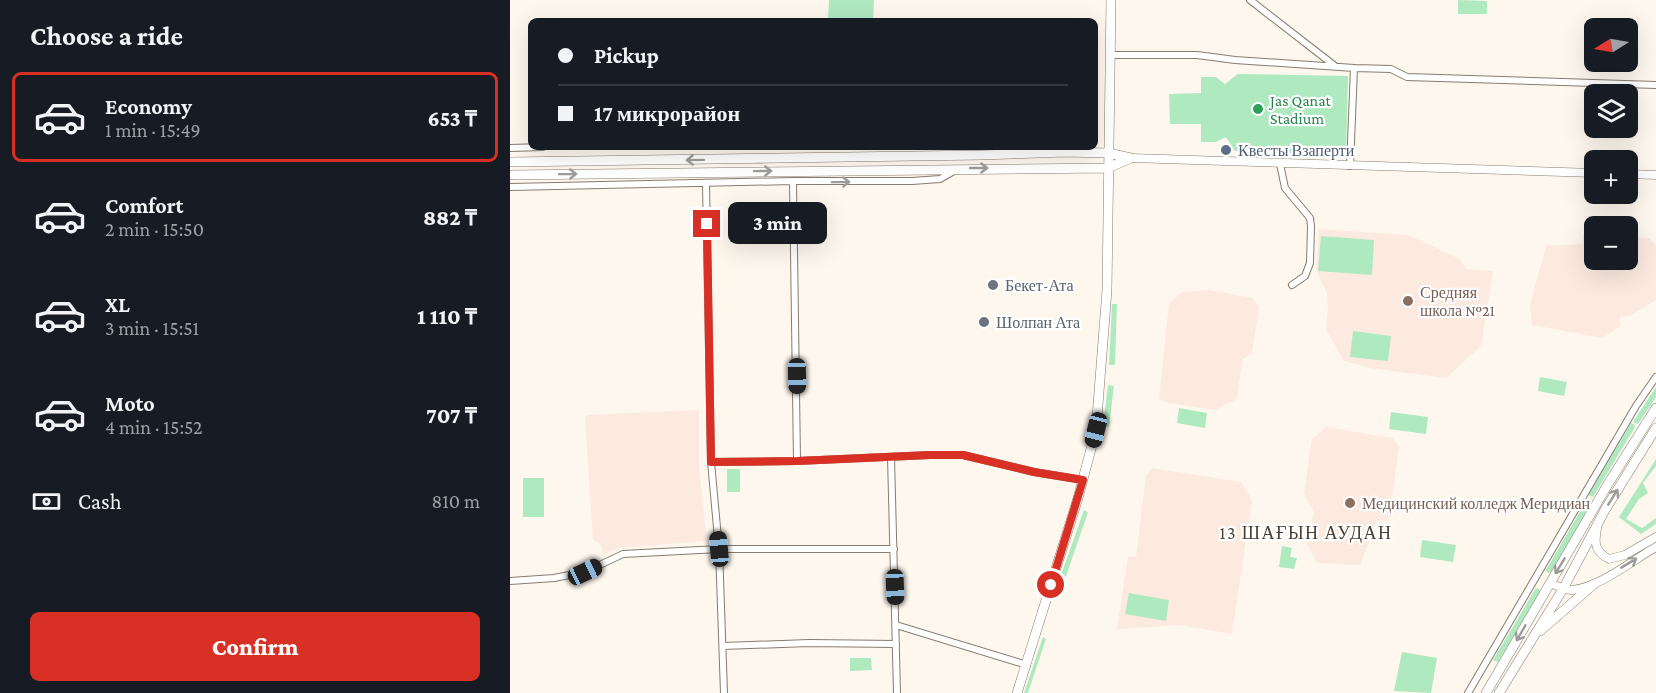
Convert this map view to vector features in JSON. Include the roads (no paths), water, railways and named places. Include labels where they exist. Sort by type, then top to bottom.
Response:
[{"type":"main road","points":[[1017,693],[1083,480],[1096,430],[1107,290],[1111,0]]},
{"type":"main road","points":[[510,162],[1065,152],[1108,153],[1131,158]]},
{"type":"main road","points":[[510,175],[1108,168],[1131,158]]},
{"type":"main road","points":[[663,160],[664,173]]},
{"type":"main road","points":[[1486,693],[1656,408]]},
{"type":"main road","points":[[1499,693],[1563,589],[1598,522],[1656,428]]},
{"type":"main road","points":[[1530,641],[1594,584]]},
{"type":"street","points":[[1250,0],[1335,66]]},
{"type":"street","points":[[1110,55],[1197,54],[1234,60],[1391,69],[1407,77],[1656,85]]},
{"type":"street","points":[[1350,166],[1354,68]]},
{"type":"street","points":[[510,148],[528,147]]},
{"type":"street","points":[[1059,150],[1065,152]]},
{"type":"street","points":[[1131,158],[1584,173]]},
{"type":"street","points":[[1280,164],[1285,188],[1310,218],[1311,226],[1310,263],[1305,276],[1292,285]]},
{"type":"street","points":[[510,187],[912,181],[940,179],[957,169]]},
{"type":"street","points":[[1638,174],[1656,175]]},
{"type":"street","points":[[793,181],[797,461]]},
{"type":"street","points":[[706,183],[711,462],[719,549],[724,693]]},
{"type":"street","points":[[1468,693],[1636,406],[1656,377]]},
{"type":"street","points":[[711,462],[963,455],[1034,472],[1083,480]]},
{"type":"street","points":[[891,457],[897,693]]},
{"type":"street","points":[[1598,522],[1596,545],[1599,552],[1609,558],[1625,555],[1656,537]]},
{"type":"street","points":[[1550,583],[1563,589],[1574,590],[1594,584],[1656,547]]},
{"type":"street","points":[[510,581],[554,578],[585,572],[623,554],[719,549],[894,549]]},
{"type":"street","points":[[896,625],[1027,665]]},
{"type":"street","points":[[723,646],[808,643],[896,644]]},
{"type":"place","name":"Jas Qanat Stadium","points":[[1258,109]]},
{"type":"place","name":"Квесты Взаперти","points":[[1226,150]]},
{"type":"place","name":"Бекет-Ата","points":[[993,285]]},
{"type":"place","name":"Средняя школа №21","points":[[1408,301]]},
{"type":"place","name":"Шолпан Ата","points":[[984,322]]},
{"type":"place","name":"Медицинский колледж Меридиан","points":[[1350,503]]},
{"type":"district","name":"13 ШАҒЫН АУДАН","points":[[1306,533]]}]
